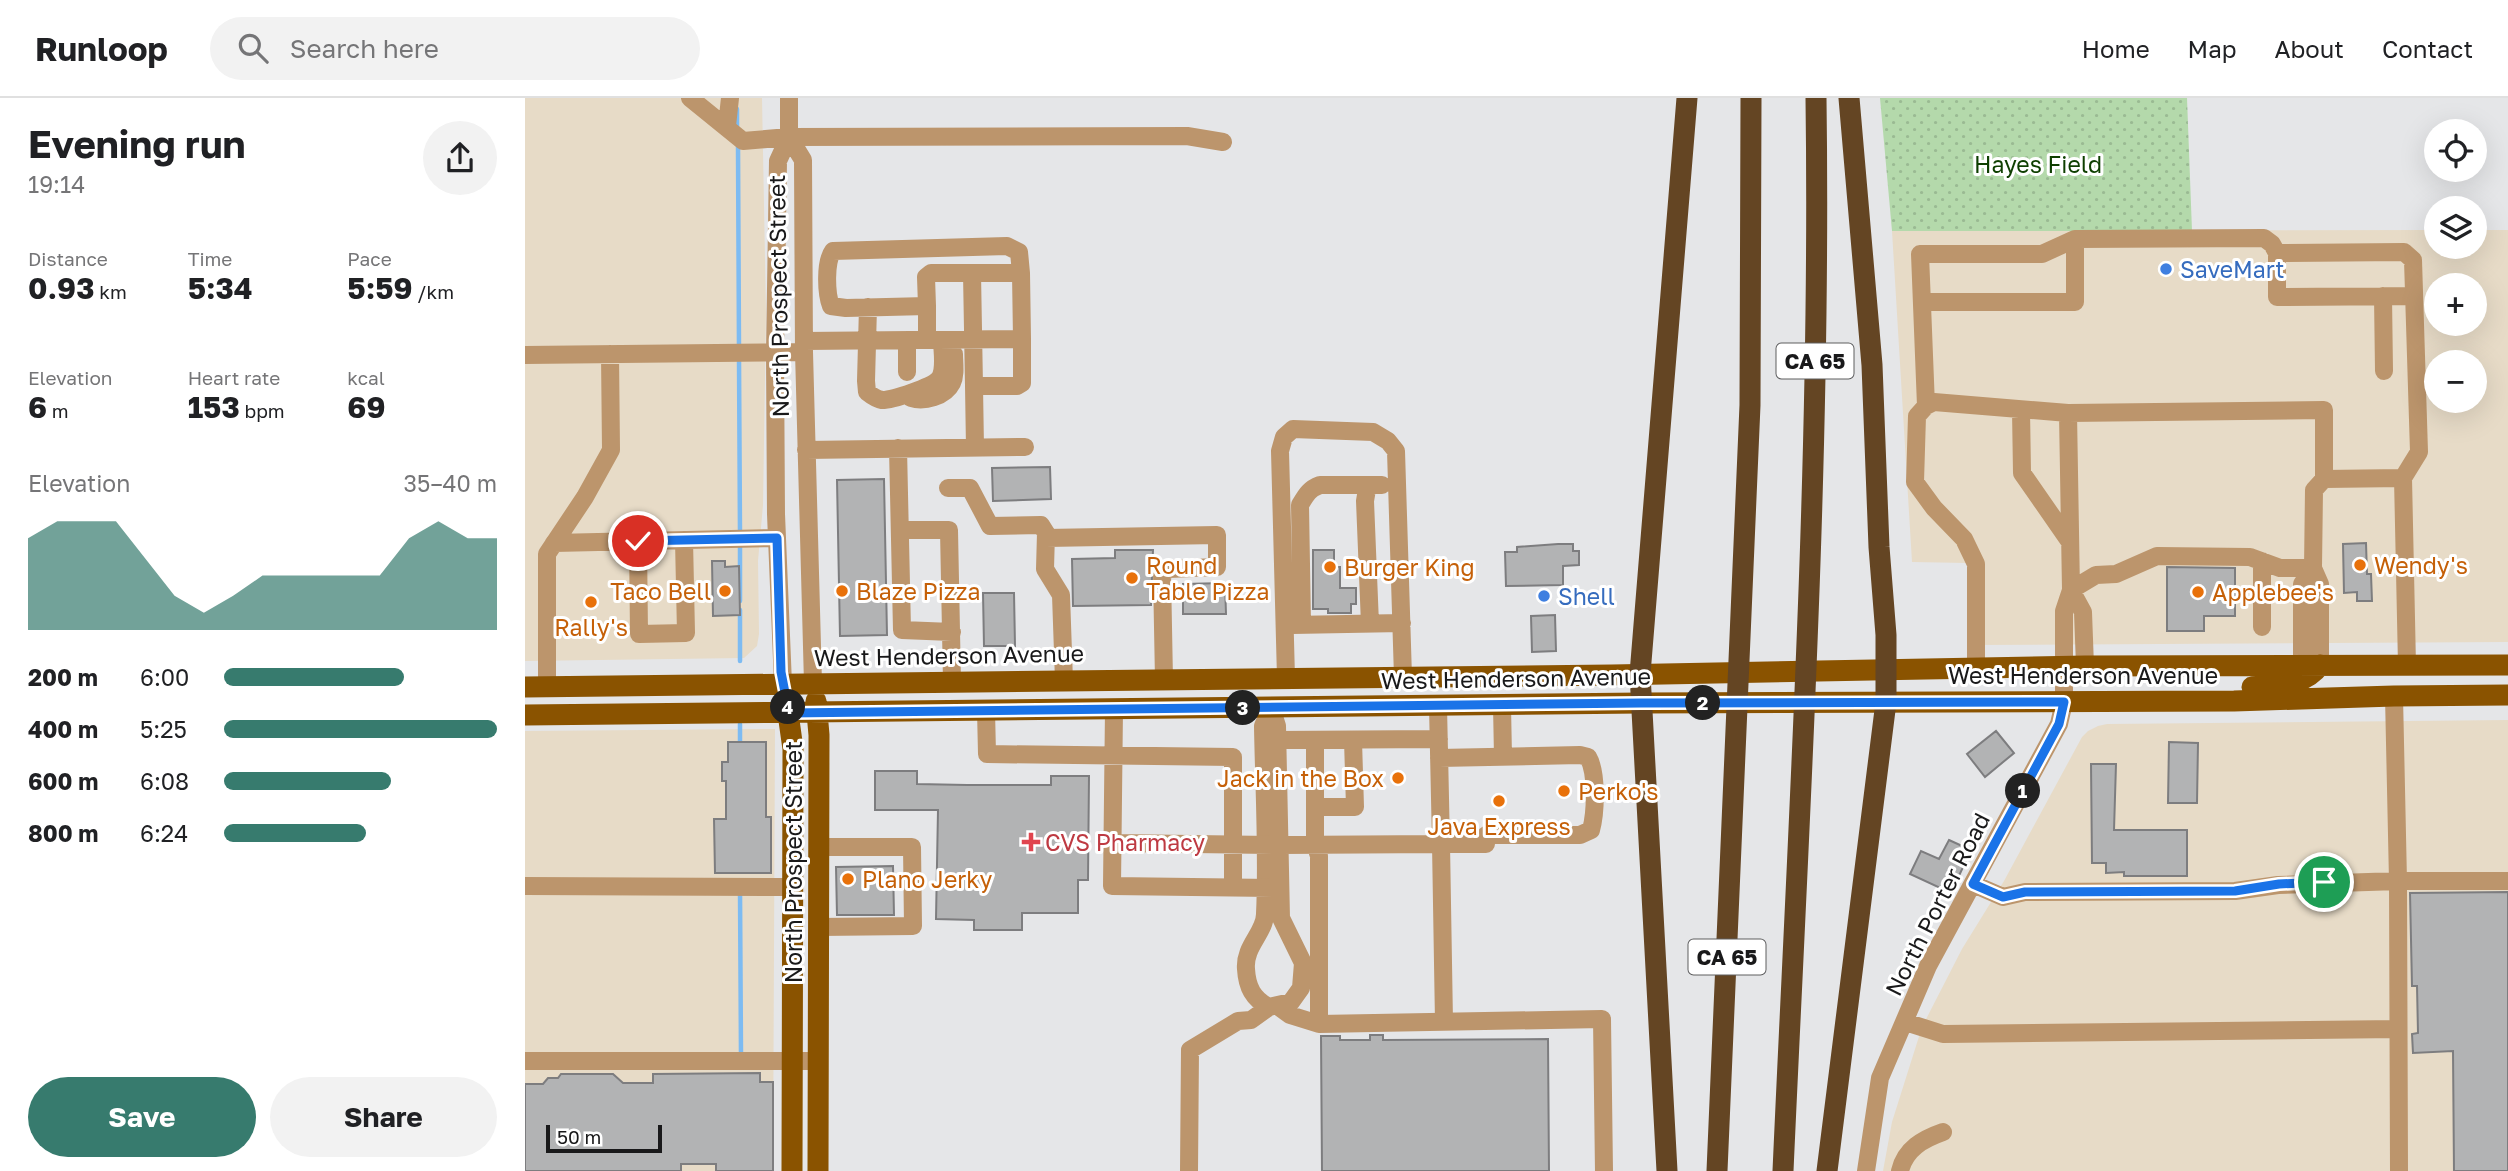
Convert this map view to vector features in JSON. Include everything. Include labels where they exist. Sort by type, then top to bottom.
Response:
[{"type":"highway","points":[[1667,1171],[1640,674],[1687,98]]},
{"type":"highway","name":"CA 65","points":[[1717,1171],[1750,405],[1751,98]]},
{"type":"highway","name":"CA 65","points":[[1783,1171],[1807,623],[1817,298],[1816,98]]},
{"type":"highway","points":[[1827,1171],[1886,702],[1886,635],[1872,365],[1849,98]]},
{"type":"main road","points":[[2130,701],[2154,691],[2284,685],[2312,676],[2311,665]]},
{"type":"main road","name":"West Henderson Avenue","points":[[525,687],[1886,671],[2075,666],[2507,665]]},
{"type":"main road","points":[[2394,696],[2394,686],[2415,677],[2481,674],[2507,665]]},
{"type":"main road","points":[[1271,707],[1274,697],[1287,691],[1310,688],[1390,690],[1403,677]]},
{"type":"main road","points":[[1067,709],[1099,696],[1201,691],[1211,679]]},
{"type":"main road","name":"North Prospect Street","points":[[813,683],[817,712],[819,848],[818,1171]]},
{"type":"main road","name":"North Prospect Street","points":[[783,684],[793,749],[792,1171]]},
{"type":"main road","name":"West Henderson Avenue","points":[[525,715],[1641,703],[2234,701],[2508,695]]},
{"type":"street","points":[[690,98],[743,141],[789,137],[1187,136],[1223,142]]},
{"type":"street","points":[[727,126],[730,98]]},
{"type":"street","name":"North Prospect Street","points":[[783,684],[777,538],[775,353],[778,161],[789,137],[789,98]]},
{"type":"street","name":"North Prospect Street","points":[[789,137],[803,160],[804,347],[813,683]]},
{"type":"street","points":[[1926,406],[1920,254],[2042,254],[2075,239],[2264,238],[2272,244],[2277,253],[2277,297],[2414,296]]},
{"type":"street","points":[[1922,302],[2075,302],[2075,239]]},
{"type":"street","points":[[927,306],[831,306],[829,256],[833,251],[1007,246],[1019,252],[1022,383],[1017,386],[974,386]]},
{"type":"street","points":[[2277,253],[2404,252],[2413,260],[2419,452],[2403,478],[2407,665]]},
{"type":"street","points":[[868,307],[867,392],[881,400],[937,382],[941,375],[941,340],[927,306],[926,277],[931,273],[1021,273]]},
{"type":"street","points":[[972,273],[975,448]]},
{"type":"street","points":[[2383,296],[2384,371]]},
{"type":"street","points":[[525,355],[775,353],[804,347],[868,341],[1022,340]]},
{"type":"street","points":[[907,341],[907,372]]},
{"type":"street","points":[[547,687],[547,554],[585,498],[611,450],[610,354]]},
{"type":"street","points":[[1976,669],[1976,564],[1964,539],[1934,509],[1915,482],[1917,416],[1934,402],[2068,413],[2324,410],[2324,479],[2314,490],[2313,568],[2320,584],[2311,665]]},
{"type":"street","points":[[2021,410],[2022,473],[2070,542]]},
{"type":"street","name":"North Porter Road","points":[[1866,1171],[1880,1078],[1928,967],[2059,724],[2075,666],[2083,612],[2071,590],[2068,413]]},
{"type":"street","points":[[1293,624],[1280,450],[1284,437],[1293,429],[1373,432],[1388,441],[1396,451],[1403,677]]},
{"type":"street","points":[[806,450],[1025,447]]},
{"type":"street","points":[[898,449],[902,630],[952,632]]},
{"type":"street","points":[[2324,479],[2403,478]]},
{"type":"street","points":[[1286,678],[1293,624],[1300,505],[1306,494],[1320,485],[1397,486]]},
{"type":"street","points":[[1370,624],[1365,501],[1367,489],[1373,485]]},
{"type":"street","points":[[948,488],[970,488],[990,526],[1041,525],[1046,538],[1045,569],[1061,595],[1065,681]]},
{"type":"street","points":[[899,530],[949,530],[952,682]]},
{"type":"street","points":[[1046,538],[1217,535],[1217,567],[1169,569],[1163,574],[1164,680]]},
{"type":"street","points":[[554,543],[777,538]]},
{"type":"street","points":[[638,541],[639,634],[686,633],[684,540]]},
{"type":"street","points":[[2071,590],[2097,575],[2116,574],[2157,556],[2250,557],[2280,568],[2313,568]]},
{"type":"street","points":[[2262,561],[2262,627]]},
{"type":"street","points":[[1293,624],[1402,623]]},
{"type":"street","points":[[2394,696],[2399,1171]]},
{"type":"street","points":[[1502,705],[1503,757]]},
{"type":"street","points":[[1438,706],[1444,1022]]},
{"type":"street","points":[[1271,707],[1277,726],[1272,845]]},
{"type":"street","points":[[1189,1171],[1190,1050],[1238,1021],[1251,1020],[1274,1007],[1291,1002],[1297,996],[1304,975],[1300,953],[1282,918],[1273,888],[1263,726],[1271,707]]},
{"type":"street","points":[[1114,709],[1112,886],[1273,888]]},
{"type":"street","points":[[986,710],[986,754],[1233,757],[1233,887]]},
{"type":"street","points":[[1277,740],[1439,739]]},
{"type":"street","points":[[1315,807],[1355,807],[1353,740]]},
{"type":"street","points":[[1315,741],[1315,844],[1319,856],[1319,1024]]},
{"type":"street","points":[[1112,843],[1486,844],[1486,835],[1580,835],[1591,830],[1595,818],[1593,765],[1588,757],[1439,758]]},
{"type":"street","points":[[819,848],[912,847],[913,926],[819,927]]},
{"type":"street","points":[[1973,884],[2003,897],[2025,892],[2235,891],[2279,884],[2508,881]]},
{"type":"street","points":[[525,886],[793,887]]},
{"type":"street","points":[[1273,888],[1265,919],[1248,952],[1245,964],[1251,992],[1257,1001],[1290,1015],[1319,1024],[1602,1019],[1604,1171]]},
{"type":"street","points":[[1238,1021],[1241,1009],[1251,992]]},
{"type":"street","points":[[1905,1022],[1943,1034],[2398,1029]]},
{"type":"street","points":[[525,1061],[819,1061]]},
{"type":"street","points":[[1900,1171],[1903,1160],[1910,1151],[1929,1137],[1943,1132]]},
{"type":"shaded area","points":[[525,98],[762,98],[766,313],[763,505],[758,561],[759,634],[757,646],[744,658],[525,661]]},
{"type":"shaded area","points":[[2424,230],[2424,259],[2487,259],[2487,230],[2508,230],[2508,642],[1970,645],[1967,563],[1912,562],[1892,231]]},
{"type":"shaded area","points":[[2508,720],[2508,1171],[1883,1171],[1892,1122],[1922,1027],[1962,949],[2004,881],[2082,737],[2088,731],[2107,724]]},
{"type":"shaded area","points":[[775,729],[773,1171],[525,1171],[525,731]]},
{"type":"green space","name":"Hayes Field","points":[[1880,98],[2187,98],[2192,231],[1892,231]]},
{"type":"building","points":[[1050,467],[1051,499],[993,501],[992,468]]},
{"type":"building","points":[[884,479],[887,635],[840,636],[837,480]]},
{"type":"building","points":[[2366,543],[2367,574],[2371,574],[2372,601],[2357,601],[2357,592],[2344,593],[2343,544]]},
{"type":"building","points":[[1573,544],[1573,551],[1579,551],[1579,565],[1563,566],[1563,585],[1506,586],[1505,552],[1517,552],[1517,547]]},
{"type":"building","points":[[1115,550],[1153,550],[1151,605],[1073,606],[1072,559],[1115,558]]},
{"type":"building","points":[[1313,550],[1334,550],[1334,567],[1340,567],[1340,588],[1356,588],[1356,604],[1351,604],[1351,613],[1328,613],[1328,609],[1313,609]]},
{"type":"building","points":[[712,561],[725,561],[725,567],[739,566],[740,615],[713,616]]},
{"type":"building","points":[[2167,567],[2235,568],[2235,616],[2204,616],[2204,631],[2167,631]]},
{"type":"building","points":[[1225,583],[1226,614],[1183,614],[1183,584]]},
{"type":"building","points":[[983,593],[1014,593],[1015,646],[984,646]]},
{"type":"building","name":"Shell","points":[[1555,615],[1556,651],[1532,652],[1531,616]]},
{"type":"building","points":[[1996,731],[2014,753],[1985,777],[1967,754]]},
{"type":"building","points":[[728,742],[766,742],[766,817],[771,817],[771,873],[715,873],[714,819],[726,819],[726,781],[722,781],[722,762],[728,762]]},
{"type":"building","points":[[2169,742],[2198,743],[2197,803],[2168,803]]},
{"type":"building","points":[[2091,764],[2116,764],[2114,830],[2187,830],[2187,876],[2124,876],[2124,872],[2106,873],[2106,863],[2092,863]]},
{"type":"building","points":[[875,771],[917,771],[917,784],[1051,785],[1051,776],[1089,776],[1088,880],[1078,880],[1078,913],[1022,913],[1022,930],[974,930],[974,920],[936,919],[938,810],[875,810]]},
{"type":"building","points":[[1949,840],[1971,850],[1951,893],[1910,874],[1921,851],[1939,859]]},
{"type":"building","points":[[893,866],[894,915],[837,915],[836,867]]},
{"type":"building","points":[[2508,892],[2508,1171],[2454,1171],[2453,1051],[2413,1053],[2412,1034],[2418,1033],[2417,986],[2412,986],[2410,893]]},
{"type":"building","points":[[1370,1035],[1383,1035],[1383,1040],[1548,1039],[1549,1171],[1322,1171],[1321,1036],[1340,1036],[1340,1040],[1370,1040]]},
{"type":"building","points":[[760,1073],[760,1082],[773,1082],[773,1171],[716,1171],[716,1164],[681,1164],[681,1171],[525,1171],[525,1084],[543,1084],[548,1078],[558,1078],[561,1074],[613,1074],[623,1083],[653,1083],[653,1074]]},
{"type":"waterway","points":[[737,109],[737,129]]},
{"type":"waterway","points":[[738,144],[739,349]]},
{"type":"waterway","points":[[739,358],[740,535]]},
{"type":"waterway","points":[[740,543],[740,601]]},
{"type":"waterway","points":[[740,610],[740,661]]},
{"type":"waterway","points":[[740,724],[740,748]]},
{"type":"waterway","points":[[740,890],[741,1056]]},
{"type":"place","name":"SaveMart","points":[[2166,269]]},
{"type":"place","name":"Wendy's","points":[[2360,565]]},
{"type":"place","name":"Burger King","points":[[1330,567]]},
{"type":"place","name":"Round Table Pizza","points":[[1132,578]]},
{"type":"place","name":"Taco Bell","points":[[725,591]]},
{"type":"place","name":"Blaze Pizza","points":[[842,591]]},
{"type":"place","name":"Applebee's","points":[[2198,592]]},
{"type":"place","name":"Shell","points":[[1544,596]]},
{"type":"place","name":"Rally's","points":[[591,602]]},
{"type":"place","name":"Jack in the Box","points":[[1398,778]]},
{"type":"place","name":"Perko's","points":[[1564,791]]},
{"type":"place","name":"Java Express","points":[[1499,801]]},
{"type":"place","name":"CVS Pharmacy","points":[[1031,842]]},
{"type":"place","name":"Plano Jerky","points":[[848,879]]},
{"type":"route","points":[[638,541],[777,538],[781,672],[789,713],[1641,703],[2064,702],[2059,724],[1973,884],[2003,897],[2025,892],[2235,891],[2279,884],[2324,882]]}]
